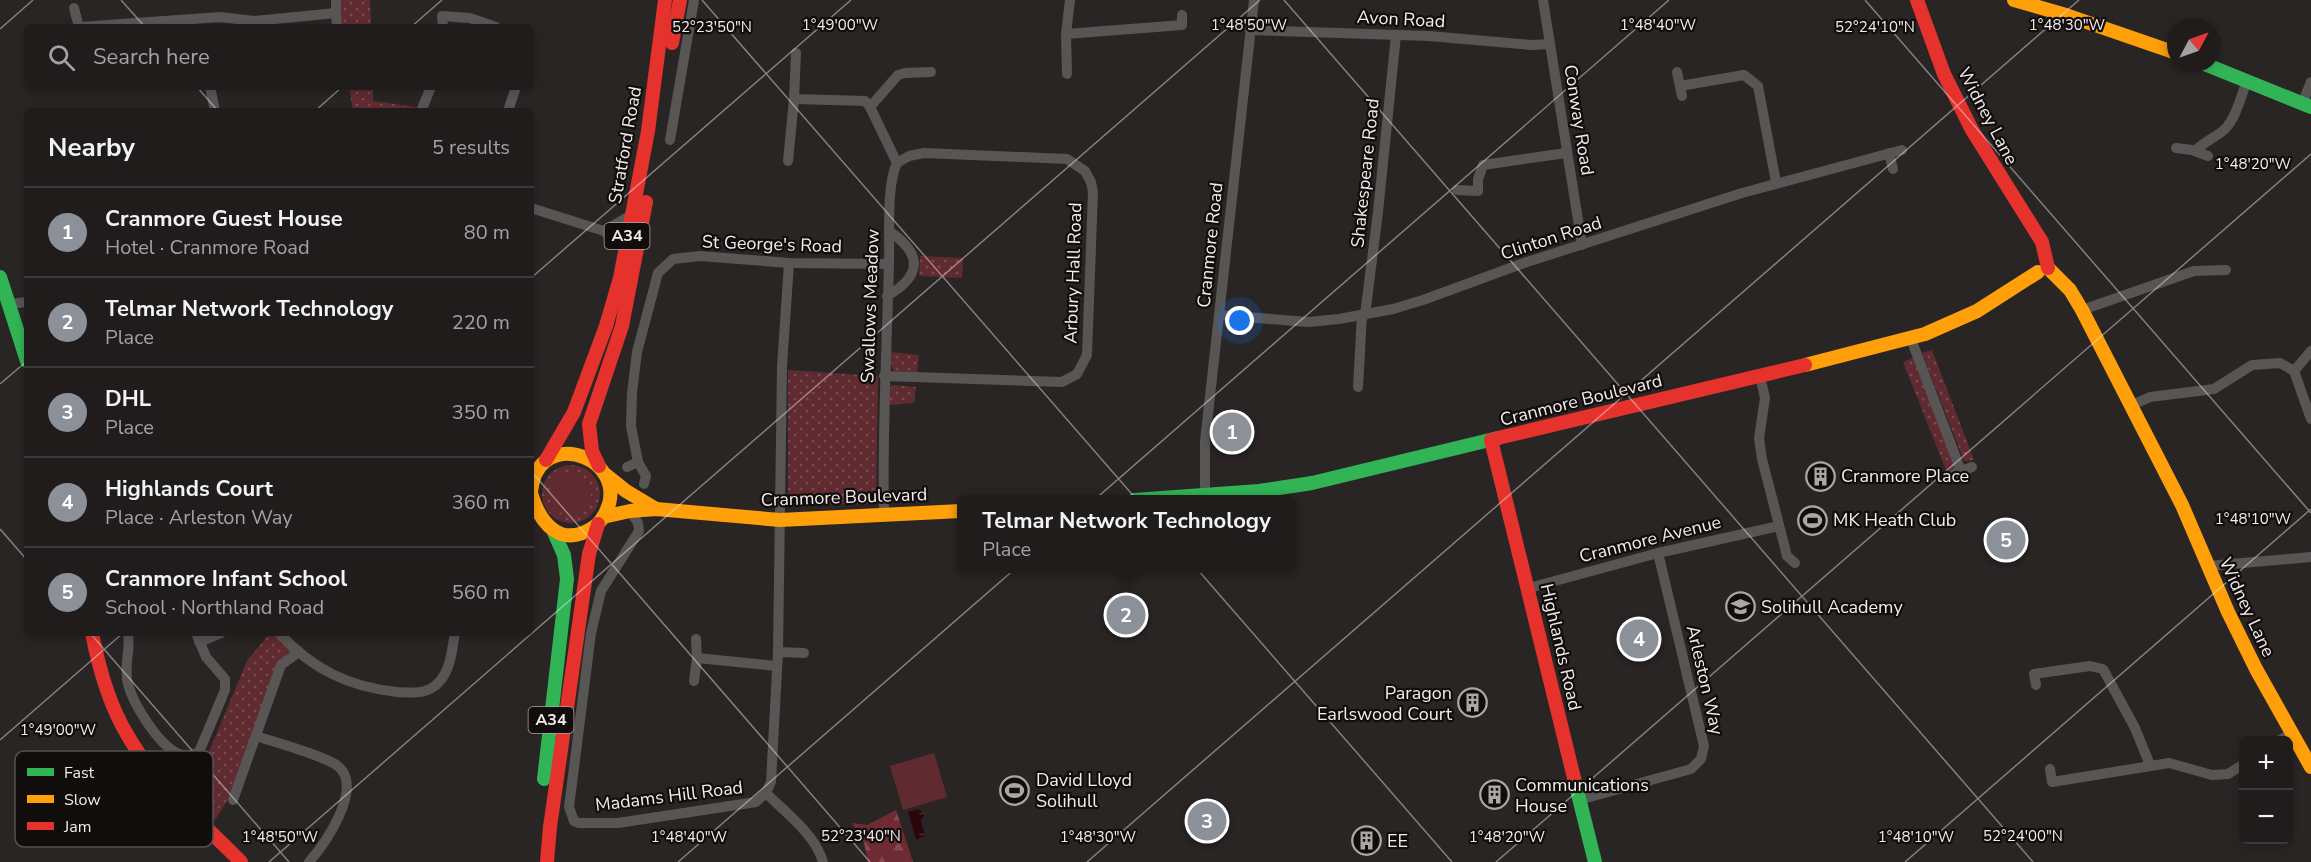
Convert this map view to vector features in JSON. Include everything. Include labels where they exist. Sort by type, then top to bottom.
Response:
[{"type":"main road","name":"Stratford Road","points":[[546,460],[574,412],[609,316],[620,278],[648,131],[665,0]]},
{"type":"main road","name":"Stratford Road","points":[[603,471],[592,451],[590,424],[622,326],[641,238],[680,0]]},
{"type":"main road","points":[[2014,0],[2066,15],[2167,50]]},
{"type":"main road","name":"Widney Lane","points":[[1922,4],[1944,74],[1972,130],[2042,242],[2047,257],[2044,274],[2070,290],[2078,304],[2182,505],[2256,669],[2311,767]]},
{"type":"main road","points":[[2221,71],[2307,105]]},
{"type":"main road","name":"Cranmore Boulevard","points":[[1185,495],[1259,491],[1312,483],[1911,339],[1934,331],[2044,274]]},
{"type":"main road","points":[[0,277],[24,352]]},
{"type":"main road","name":"Highlands Road","points":[[1491,440],[1595,862]]},
{"type":"main road","points":[[546,460],[569,453],[579,454],[588,458],[603,471]]},
{"type":"main road","name":"A34","points":[[534,478],[538,467],[546,460]]},
{"type":"main road","name":"Cranmore Boulevard","points":[[603,471],[626,491],[656,509]]},
{"type":"main road","name":"A34","points":[[547,862],[589,554],[610,498],[603,471]]},
{"type":"main road","name":"A34","points":[[534,508],[538,517],[549,528],[564,555],[567,579],[535,862]]},
{"type":"main road","name":"Cranmore Boulevard","points":[[601,520],[630,511],[656,509],[780,520],[957,511]]},
{"type":"main road","points":[[549,528],[574,535],[588,531],[601,520]]},
{"type":"main road","points":[[93,636],[103,681],[117,716],[137,751]]},
{"type":"main road","points":[[213,833],[241,862]]},
{"type":"street","points":[[336,0],[337,24]]},
{"type":"street","points":[[670,140],[694,0]]},
{"type":"street","points":[[1067,74],[1066,34],[1070,0]]},
{"type":"street","name":"Cranmore Road","points":[[1205,493],[1205,441],[1254,0]]},
{"type":"street","name":"Conway Road","points":[[1543,0],[1582,245]]},
{"type":"street","points":[[74,8],[79,24]]},
{"type":"street","points":[[168,24],[198,23],[220,16],[254,21],[336,13]]},
{"type":"street","points":[[1066,34],[1182,25],[1182,15]]},
{"type":"street","points":[[442,22],[470,18],[487,24]]},
{"type":"street","name":"Avon Road","points":[[1250,30],[1429,36],[1531,45],[1550,44]]},
{"type":"street","name":"Shakespeare Road","points":[[1358,387],[1396,35]]},
{"type":"street","points":[[788,161],[796,53]]},
{"type":"street","points":[[870,107],[898,75],[931,72]]},
{"type":"street","points":[[1677,72],[1681,91],[1744,75],[1752,79],[1758,86],[1776,182]]},
{"type":"street","points":[[2195,151],[2231,123],[2247,81]]},
{"type":"street","points":[[2307,105],[2311,82]]},
{"type":"street","points":[[211,90],[215,108]]},
{"type":"street","points":[[422,108],[430,90]]},
{"type":"street","points":[[509,108],[515,90]]},
{"type":"street","points":[[794,99],[865,101],[897,163]]},
{"type":"street","points":[[2176,148],[2208,156]]},
{"type":"street","name":"Clinton Road","points":[[1220,315],[1308,322],[1364,315],[1423,300],[1473,281],[1776,182],[1902,150]]},
{"type":"street","name":"Arbury Hall Road","points":[[884,376],[1062,382],[1077,374],[1087,355],[1093,192],[1085,171],[1066,159],[995,155],[924,153],[909,156],[897,163]]},
{"type":"street","points":[[1457,190],[1478,191],[1478,179],[1483,165],[1566,153]]},
{"type":"street","points":[[1888,153],[1893,169]]},
{"type":"street","name":"Swallows Meadow","points":[[884,514],[884,376],[892,173],[897,163]]},
{"type":"street","points":[[534,209],[604,231],[625,249]]},
{"type":"street","points":[[604,231],[631,215]]},
{"type":"street","points":[[887,296],[909,280],[914,270],[914,258],[904,241],[890,231]]},
{"type":"street","name":"St George's Road","points":[[643,327],[658,273],[673,259],[700,256],[789,263],[889,264]]},
{"type":"street","points":[[780,520],[782,366],[789,263]]},
{"type":"street","points":[[2078,304],[2194,271],[2226,270]]},
{"type":"street","points":[[9,304],[24,302]]},
{"type":"street","points":[[622,326],[643,327],[632,393],[631,426],[638,462],[646,476],[644,484]]},
{"type":"street","points":[[1911,339],[1966,469],[1949,476]]},
{"type":"street","points":[[2294,370],[2311,351]]},
{"type":"street","points":[[2130,406],[2150,397],[2214,388],[2252,365],[2280,363],[2294,370],[2311,419]]},
{"type":"street","points":[[1760,376],[1765,398],[1760,438],[1762,459],[1787,556],[1795,563]]},
{"type":"street","points":[[627,467],[638,462]]},
{"type":"street","name":"Madams Hill Road","points":[[630,511],[638,523],[639,531],[601,591],[591,633],[569,807],[574,821],[579,823],[618,823],[756,802],[766,793],[771,782],[778,652],[780,520]]},
{"type":"street","points":[[534,521],[549,528]]},
{"type":"street","name":"Cranmore Avenue","points":[[1528,588],[1658,553],[1779,526]]},
{"type":"street","name":"Arleston Way","points":[[1579,800],[1691,769],[1701,759],[1704,746],[1658,553]]},
{"type":"street","points":[[2208,566],[2311,557]]},
{"type":"street","points":[[128,636],[130,646],[126,668],[128,685],[140,711],[164,744],[173,751]]},
{"type":"street","points":[[282,636],[298,652],[345,681],[366,688],[420,693],[439,682],[449,666],[454,636]]},
{"type":"street","points":[[197,638],[206,657],[225,680],[225,690],[199,751]]},
{"type":"street","points":[[694,681],[698,658],[696,639]]},
{"type":"street","points":[[233,800],[281,665],[298,652]]},
{"type":"street","points":[[778,652],[804,653]]},
{"type":"street","points":[[698,658],[776,666]]},
{"type":"street","points":[[2036,685],[2034,674],[2090,666],[2103,669],[2135,728],[2150,765]]},
{"type":"street","points":[[2287,736],[2293,732]]},
{"type":"street","points":[[256,736],[301,751],[338,767],[344,775],[347,796],[336,821],[309,862]]},
{"type":"street","points":[[2050,769],[2052,782],[2169,763],[2212,775],[2228,774],[2239,767]]},
{"type":"street","points":[[766,793],[810,839],[819,851],[823,862]]},
{"type":"shaded area","points":[[337,0],[370,0],[371,24],[341,24]]},
{"type":"shaded area","points":[[350,90],[373,90],[373,101],[416,107],[416,108],[352,108]]},
{"type":"shaded area","points":[[920,256],[963,258],[962,278],[919,276]]},
{"type":"shaded area","points":[[1932,350],[1974,460],[1964,461],[1922,353]]},
{"type":"shaded area","points":[[890,352],[919,355],[917,373],[894,371]]},
{"type":"shaded area","points":[[1913,358],[1956,469],[1946,470],[1903,362]]},
{"type":"shaded area","points":[[788,370],[878,376],[876,504],[788,505]]},
{"type":"shaded area","points":[[893,385],[916,387],[914,403],[889,405],[890,388]]},
{"type":"shaded area","points":[[565,465],[577,465],[592,473],[600,488],[600,500],[592,515],[577,523],[565,523],[550,515],[542,500],[542,488],[550,473]]},
{"type":"shaded area","points":[[570,473],[585,479],[591,494],[585,509],[570,515],[555,509],[549,494],[555,479]]},
{"type":"shaded area","points":[[268,636],[276,636],[292,651],[229,798],[215,820],[213,818],[213,751],[209,751],[247,661]]},
{"type":"shaded area","points":[[934,753],[947,797],[903,810],[890,766]]},
{"type":"green space","points":[[896,810],[913,862],[868,862],[864,843],[852,823],[867,825]]},
{"type":"water","points":[[919,809],[925,814],[921,820],[925,836],[916,840],[908,812]]},
{"type":"traffic: fast","points":[[2221,71],[2311,107]]},
{"type":"traffic: fast","points":[[0,277],[24,352]]},
{"type":"traffic: fast","points":[[1203,495],[1259,491],[1312,483],[1498,438]]},
{"type":"traffic: fast","points":[[544,779],[567,579],[564,555],[553,530]]},
{"type":"traffic: fast","points":[[1576,786],[1595,862]]},
{"type":"traffic: slow","points":[[2014,0],[2066,15],[2167,50]]},
{"type":"traffic: slow","points":[[2048,268],[2070,290],[2082,310],[2182,505],[2228,612],[2256,669],[2311,767]]},
{"type":"traffic: slow","points":[[1805,365],[1925,334],[1977,311],[2038,272]]},
{"type":"traffic: slow","points":[[534,478],[545,461],[557,455],[571,454],[584,457],[596,465],[605,475],[610,488],[609,504],[599,523],[582,533],[572,535],[562,534],[546,523],[534,501]]},
{"type":"traffic: slow","points":[[606,475],[626,491],[656,509]]},
{"type":"traffic: slow","points":[[603,517],[630,511],[656,509],[780,520],[957,511]]},
{"type":"traffic: jam","points":[[546,460],[574,412],[606,326],[620,278],[648,131],[665,0]]},
{"type":"traffic: jam","points":[[672,43],[680,0]]},
{"type":"traffic: jam","points":[[1917,0],[1944,74],[1972,130],[2042,242],[2048,268]]},
{"type":"traffic: jam","points":[[599,466],[592,451],[589,424],[622,326],[646,202]]},
{"type":"traffic: jam","points":[[1498,438],[1805,365]]},
{"type":"traffic: jam","points":[[1491,440],[1576,786]]},
{"type":"traffic: jam","points":[[547,862],[589,554],[598,524]]},
{"type":"traffic: jam","points":[[93,636],[110,699],[121,724],[137,751]]},
{"type":"traffic: jam","points":[[213,835],[241,862]]},
{"type":"place","name":"Cranmore Guest House","points":[[1232,432]]},
{"type":"place","name":"Cranmore Place","points":[[1820,476]]},
{"type":"place","name":"MK Heath Club","points":[[1812,520]]},
{"type":"place","name":"Cranmore Infant School","points":[[2006,540]]},
{"type":"place","name":"Solihull Academy","points":[[1740,607]]},
{"type":"place","name":"Telmar Network Technology","points":[[1126,615]]},
{"type":"place","name":"Highlands Court","points":[[1639,639]]},
{"type":"place","name":"Paragon Earlswood Court","points":[[1473,703]]},
{"type":"place","name":"David Lloyd Solihull","points":[[1015,790]]},
{"type":"place","name":"Communications House","points":[[1494,795]]},
{"type":"place","name":"DHL","points":[[1207,821]]},
{"type":"place","name":"EE","points":[[1366,841]]}]
